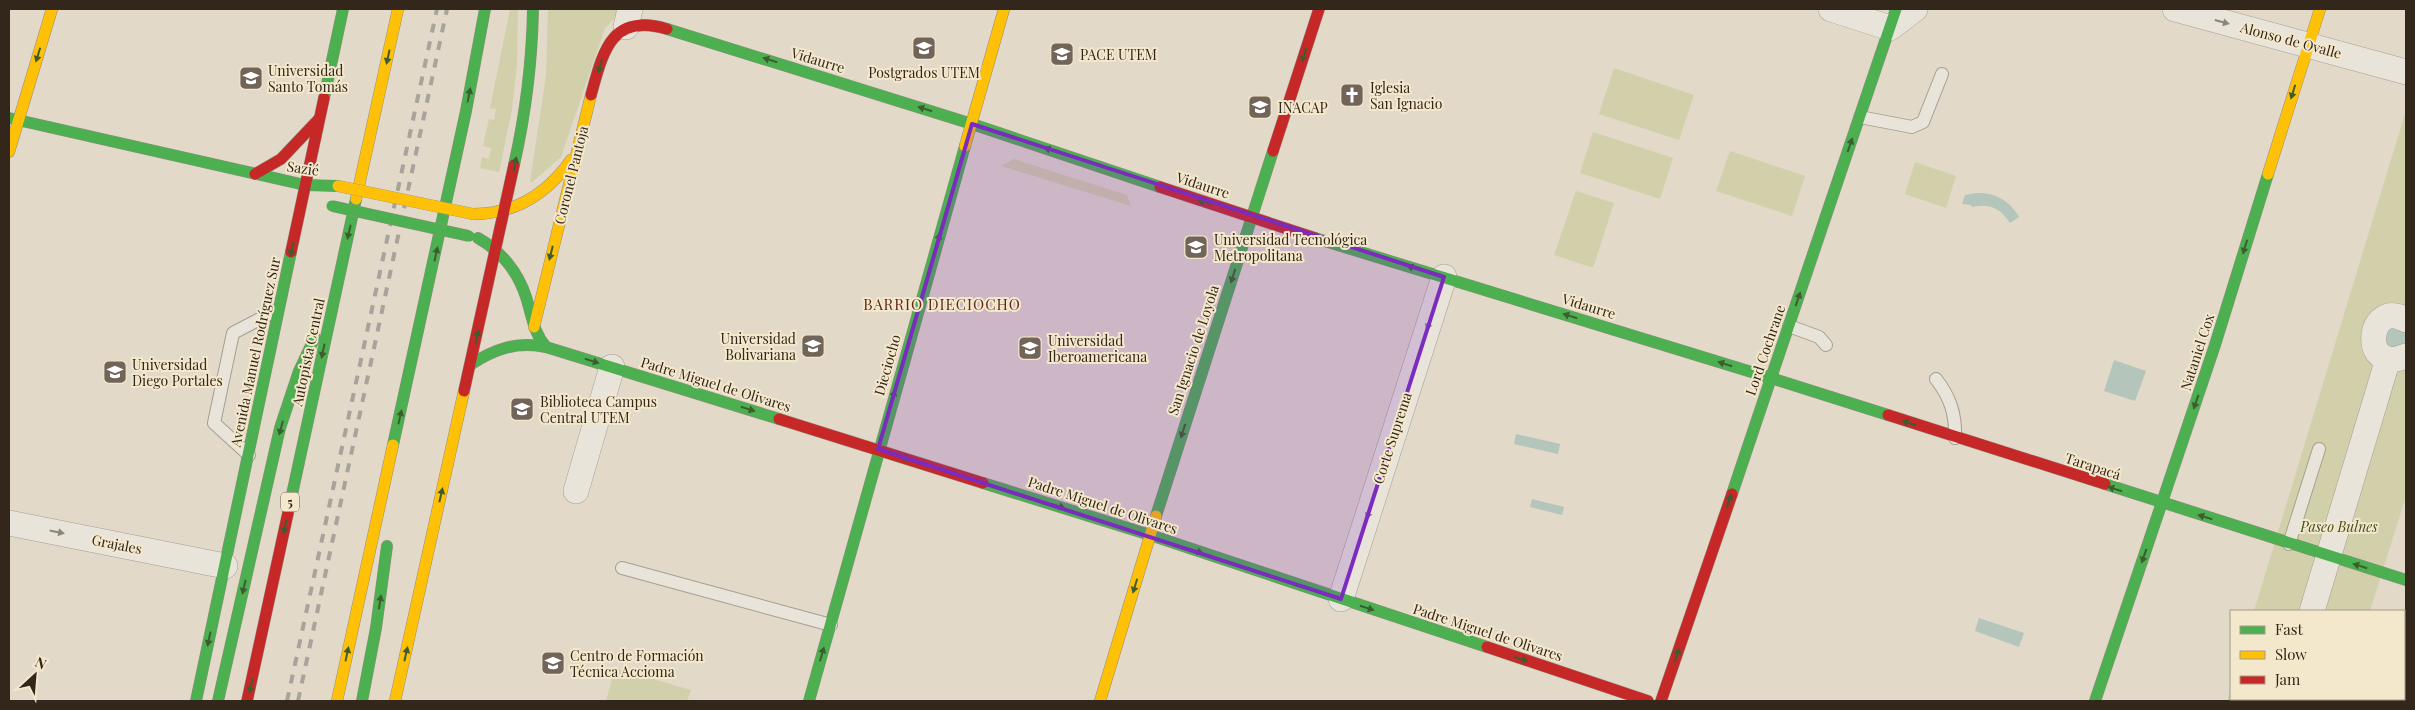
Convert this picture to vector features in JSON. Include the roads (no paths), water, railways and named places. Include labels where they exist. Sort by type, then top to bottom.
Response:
[{"type":"main road","points":[[9,152],[14,119],[52,9]]},
{"type":"main road","name":"Avenida Manuel Rodríguez Sur","points":[[196,701],[344,9]]},
{"type":"main road","name":"Autopista Central","points":[[247,701],[398,9]]},
{"type":"main road","points":[[337,701],[466,111],[485,9]]},
{"type":"main road","points":[[395,701],[505,212],[529,88],[533,9]]},
{"type":"main road","name":"Dieciocho","points":[[809,701],[878,449],[1004,9]]},
{"type":"main road","name":"San Ignacio de Loyola","points":[[1100,701],[1150,535],[1319,9]]},
{"type":"main road","name":"Nataniel Cox","points":[[2095,701],[2215,345],[2320,9]]},
{"type":"main road","name":"Vidaurre","points":[[628,18],[640,24],[659,26],[972,124],[1251,218],[1771,378]]},
{"type":"main road","name":"Coronel Pantoja","points":[[534,326],[575,155],[603,53],[628,18]]},
{"type":"main road","name":"Lord Cochrane","points":[[1661,701],[1893,18]]},
{"type":"main road","points":[[255,174],[269,168],[286,154],[320,118]]},
{"type":"main road","name":"Sazié","points":[[14,119],[305,185],[338,186],[472,214],[505,212],[526,202],[548,188],[575,155]]},
{"type":"main road","points":[[302,201],[470,236],[486,242],[496,250],[515,275],[524,291],[538,338],[546,347]]},
{"type":"main road","points":[[218,701],[280,428],[299,371],[334,303]]},
{"type":"main road","name":"Padre Miguel de Olivares","points":[[470,365],[483,356],[512,345],[525,343],[546,347],[1150,535],[1648,701]]},
{"type":"main road","name":"Tarapacá","points":[[1771,378],[2162,504],[2406,580]]},
{"type":"main road","points":[[362,701],[381,598],[388,526],[389,465]]},
{"type":"street","points":[[1830,9],[1893,18],[1915,9]]},
{"type":"street","name":"Alonso de Ovalle","points":[[2175,9],[2406,72]]},
{"type":"street","name":"Corte Suprema","points":[[1341,599],[1444,277]]},
{"type":"street","points":[[2312,610],[2328,556],[2397,357],[2380,354],[2374,346],[2372,336],[2375,326],[2383,319],[2404,311]]},
{"type":"street","points":[[576,491],[612,367]]},
{"type":"street","name":"Grajales","points":[[9,523],[225,566]]},
{"type":"lane","points":[[1860,117],[1912,127],[1918,125],[1923,122],[1942,74]]},
{"type":"lane","points":[[249,455],[214,423],[233,333],[279,309]]},
{"type":"lane","points":[[1789,326],[1819,336],[1826,345]]},
{"type":"lane","points":[[1936,379],[1951,402],[1955,419],[1955,438]]},
{"type":"lane","points":[[2289,544],[2319,448]]},
{"type":"lane","points":[[622,568],[831,624]]},
{"type":"railway","points":[[287,701],[437,9]]},
{"type":"railway","points":[[298,701],[447,9]]},
{"type":"place","name":"Postgrados UTEM","points":[[924,48]]},
{"type":"place","name":"PACE UTEM","points":[[1062,54]]},
{"type":"place","name":"Universidad Santo Tomás","points":[[251,78]]},
{"type":"place","name":"Iglesia San Ignacio","points":[[1352,95]]},
{"type":"place","name":"INACAP","points":[[1260,107]]},
{"type":"place","name":"Universidad Tecnológica Metropolitana","points":[[1196,247]]},
{"type":"place","name":"Universidad Bolivariana","points":[[813,346]]},
{"type":"place","name":"Universidad Iberoamericana","points":[[1030,348]]},
{"type":"place","name":"Universidad Diego Portales","points":[[115,372]]},
{"type":"place","name":"Biblioteca Campus Central UTEM","points":[[522,409]]},
{"type":"place","name":"Centro de Formación Técnica Accioma","points":[[553,663]]},
{"type":"district","name":"BARRIO DIECIOCHO","points":[[942,304]]},
{"type":"park label","name":"Paseo Bulnes","points":[[2339,526]]}]
